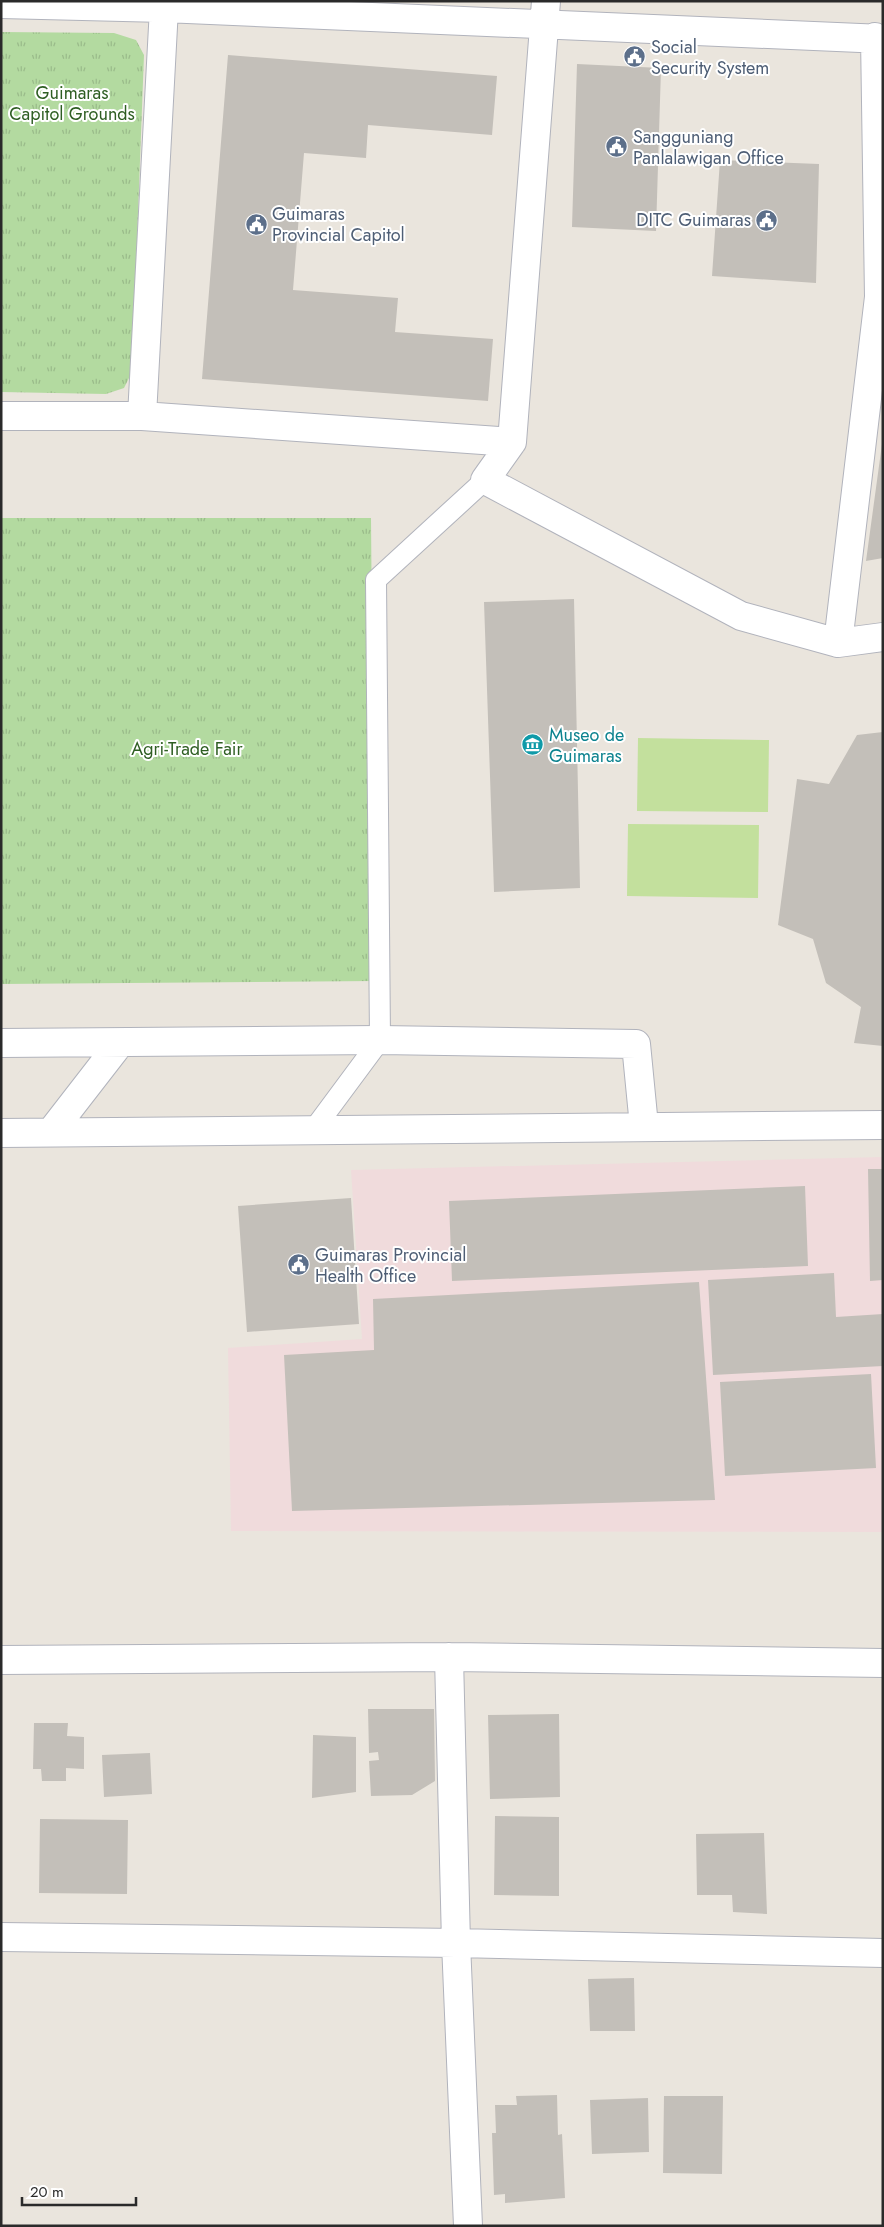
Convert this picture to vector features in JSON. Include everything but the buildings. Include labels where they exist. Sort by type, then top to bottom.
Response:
[{"type":"street","points":[[1,4],[164,8],[545,12],[879,38],[879,297],[838,643]]},
{"type":"street","points":[[142,416],[164,8]]},
{"type":"street","points":[[545,12],[512,442],[485,480],[741,616],[838,643],[883,637]]},
{"type":"street","points":[[1,416],[142,416],[512,442]]},
{"type":"street","points":[[1,1043],[380,1040],[636,1044],[644,1126]]},
{"type":"street","points":[[51,1132],[120,1043]]},
{"type":"street","points":[[1,1133],[883,1125]]},
{"type":"street","points":[[449,1657],[456,1943],[468,2226]]},
{"type":"street","points":[[1,1660],[449,1657],[883,1663]]},
{"type":"street","points":[[1,1937],[456,1943],[883,1953]]},
{"type":"lane","points":[[314,1130],[380,1040],[376,580],[485,480]]},
{"type":"shaded area","points":[[883,1157],[883,1532],[231,1531],[228,1348],[362,1339],[351,1170]]},
{"type":"green space","name":"Guimaras Capitol Grounds","points":[[1,32],[114,33],[136,40],[144,55],[132,372],[124,388],[106,394],[1,392]]},
{"type":"green space","name":"Agri-Trade Fair","points":[[1,518],[371,518],[375,981],[1,984]]},
{"type":"green space","points":[[638,738],[769,740],[768,812],[637,811]]},
{"type":"green space","points":[[628,824],[759,825],[758,898],[627,896]]},
{"type":"place","name":"Social Security System","points":[[635,57]]},
{"type":"place","name":"Sangguniang Panlalawigan Office","points":[[617,147]]},
{"type":"place","name":"DITC Guimaras","points":[[767,220]]},
{"type":"place","name":"Guimaras Provincial Capitol","points":[[256,224]]},
{"type":"place","name":"Museo de Guimaras","points":[[533,745]]},
{"type":"place","name":"Guimaras Provincial Health Office","points":[[299,1265]]}]
